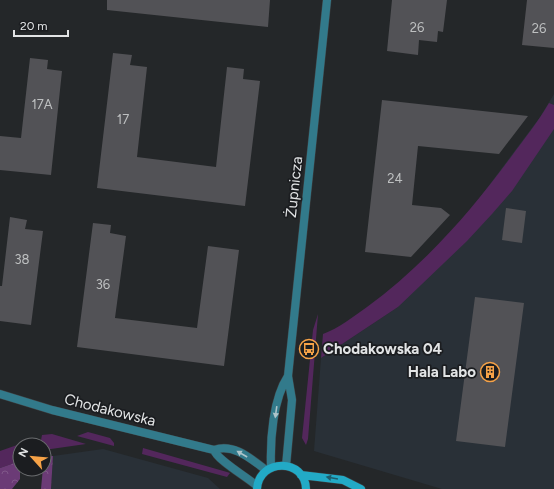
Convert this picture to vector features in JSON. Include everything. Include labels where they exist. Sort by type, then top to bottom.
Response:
[{"type":"street","name":"Żupnicza","points":[[286,466],[292,400],[288,376],[327,0]]},
{"type":"street","name":"Żupnicza","points":[[269,468],[278,400],[281,387],[288,376]]},
{"type":"street","name":"Chodakowska","points":[[0,394],[52,410],[214,450],[222,447],[230,448],[269,468]]},
{"type":"street","points":[[214,450],[219,459],[238,471],[257,488]]},
{"type":"street","points":[[257,488],[258,480],[269,468],[286,466],[301,474],[343,480],[361,489]]},
{"type":"street","points":[[301,474],[306,489]]},
{"type":"shaded area","points":[[554,94],[554,489],[442,489],[314,451],[321,358],[398,307],[540,117]]},
{"type":"shaded area","points":[[549,103],[554,105],[554,129],[512,191],[492,214],[467,241],[398,307],[321,358],[323,334],[346,322],[388,291],[445,238],[495,178],[536,124]]},
{"type":"shaded area","points":[[318,314],[308,439],[306,445],[302,438],[313,330]]},
{"type":"shaded area","points":[[88,432],[110,438],[114,443],[114,446],[77,436]]},
{"type":"shaded area","points":[[52,434],[86,444],[52,449],[52,437],[42,437],[42,435]]},
{"type":"shaded area","points":[[12,447],[12,464],[0,468],[0,451]]},
{"type":"shaded area","points":[[143,448],[230,473],[227,477],[142,454]]},
{"type":"shaded area","points":[[103,449],[208,478],[220,489],[51,489],[53,456]]},
{"type":"green space","points":[[12,464],[12,477],[20,477],[12,489],[0,489],[0,468]]},
{"type":"green space","points":[[42,477],[52,477],[51,489],[41,489]]},
{"type":"building","points":[[107,0],[270,0],[268,27],[107,10]]},
{"type":"building","points":[[392,0],[447,0],[443,32],[438,31],[437,42],[419,40],[418,55],[387,51]]},
{"type":"building","points":[[527,0],[554,0],[554,48],[522,45]]},
{"type":"building","points":[[113,53],[132,55],[130,65],[147,67],[137,157],[216,167],[227,67],[244,69],[243,79],[260,81],[245,206],[97,188]]},
{"type":"building","points":[[30,58],[48,60],[47,69],[62,71],[51,175],[0,170],[0,136],[21,138]]},
{"type":"building","points":[[382,100],[528,116],[499,154],[418,146],[412,205],[441,208],[450,215],[411,257],[365,252]]},
{"type":"building","points":[[506,208],[526,211],[522,243],[502,240]]},
{"type":"building","points":[[10,217],[27,220],[25,229],[43,231],[31,325],[0,321],[0,286],[2,286]]},
{"type":"building","points":[[93,223],[111,225],[110,233],[126,236],[115,318],[197,328],[208,246],[239,250],[224,366],[77,347]]},
{"type":"building","name":"Hala Labo","points":[[475,297],[524,303],[505,447],[456,441]]},
{"type":"place","name":"Chodakowska 04","points":[[309,349]]},
{"type":"place","name":"Hala Labo","points":[[490,372]]}]
